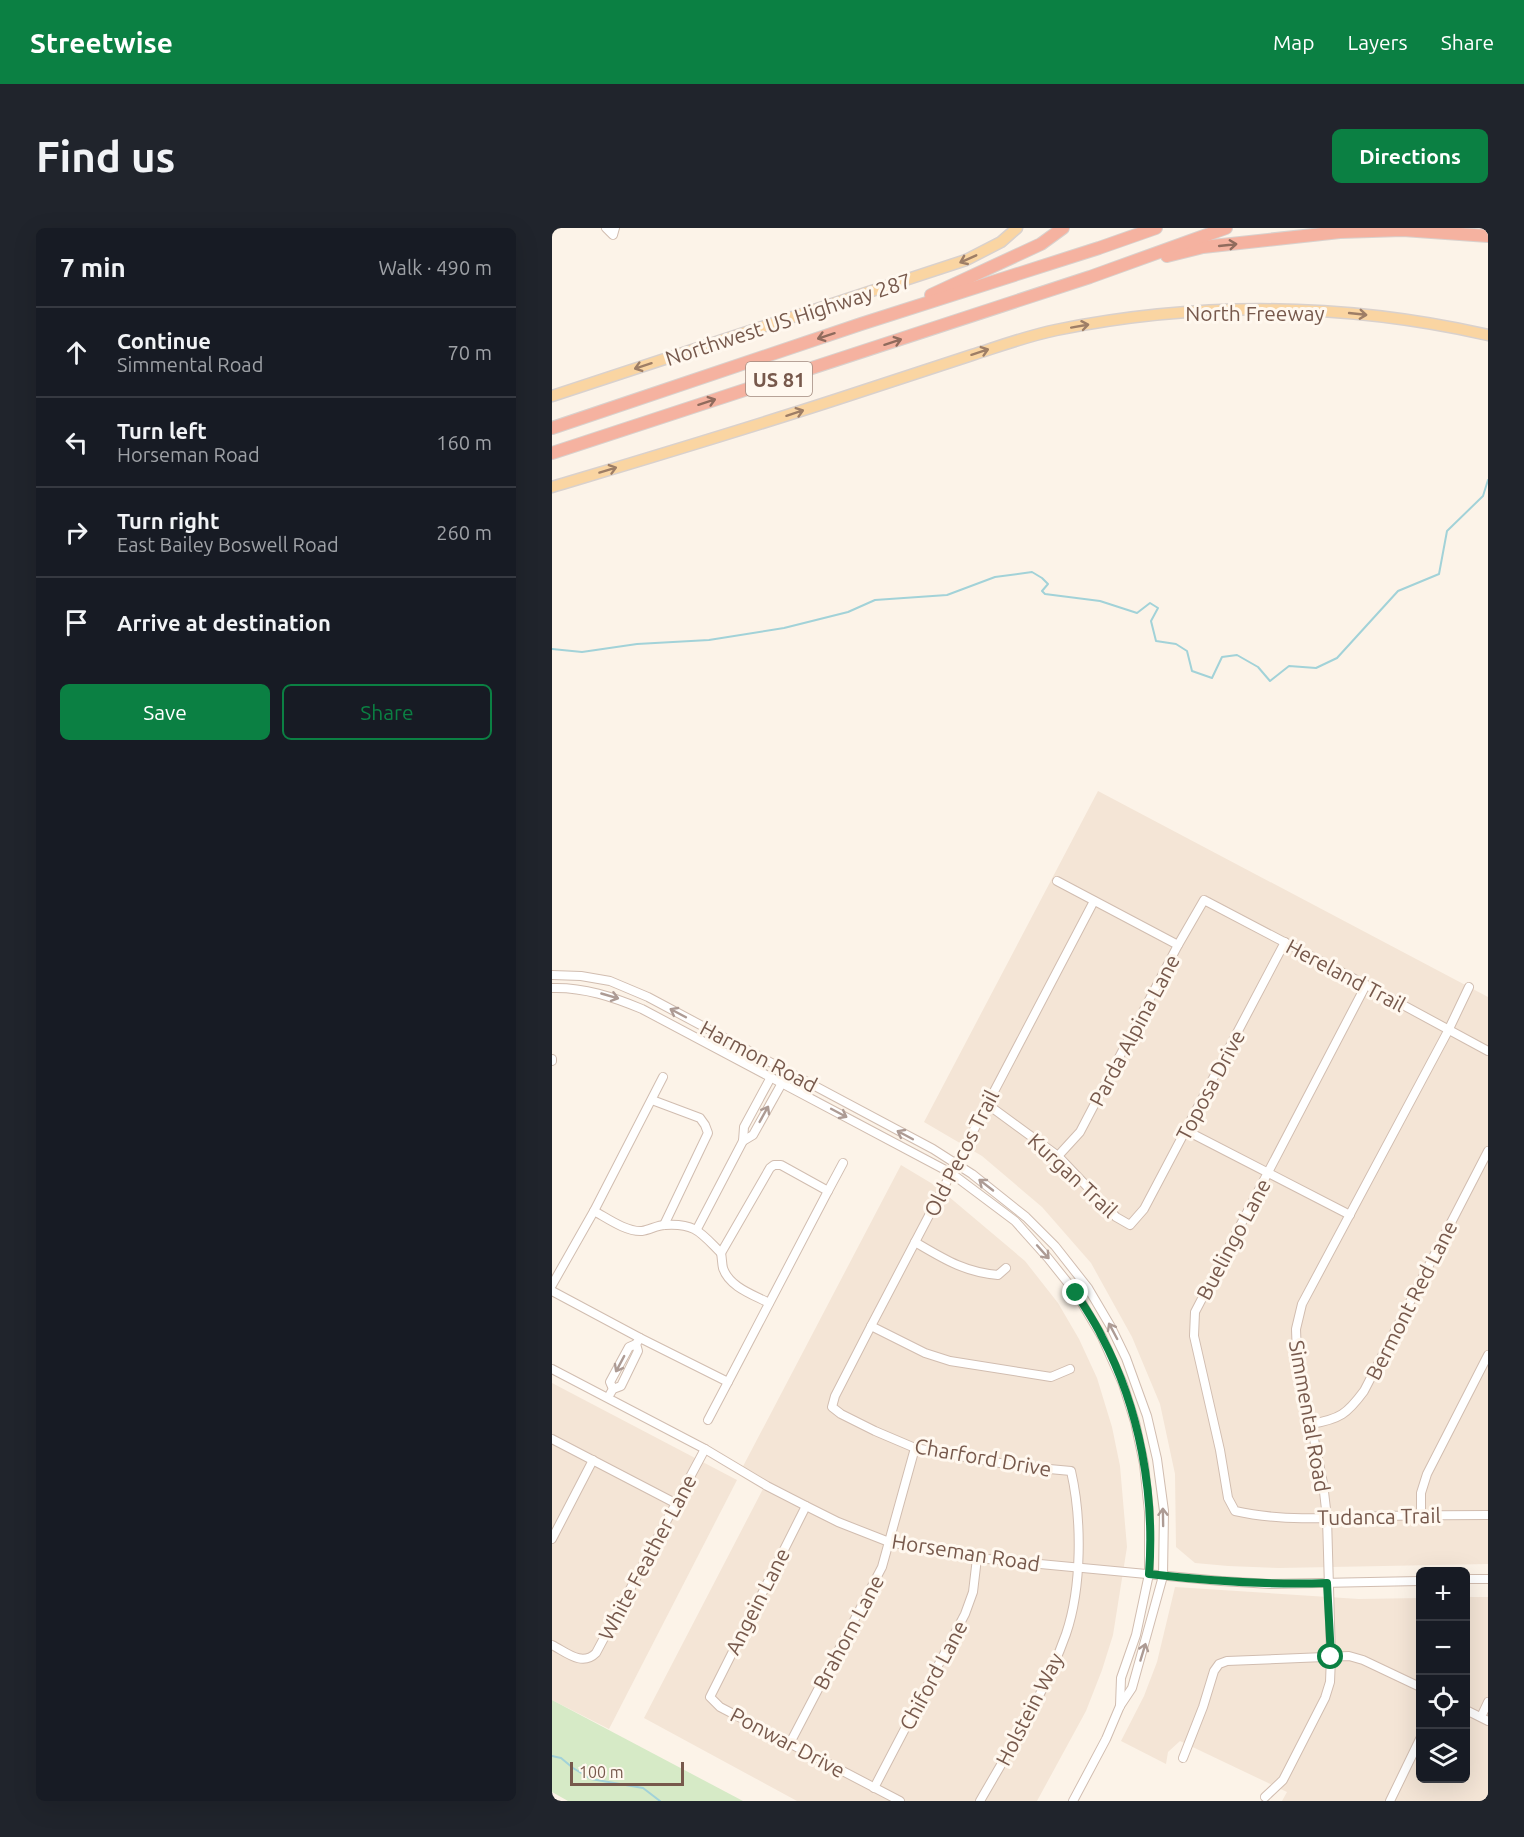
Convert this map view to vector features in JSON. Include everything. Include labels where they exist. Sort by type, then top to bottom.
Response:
[{"type":"highway","points":[[881,318],[1041,244],[1063,228]]},
{"type":"highway","name":"US 81","points":[[552,428],[1065,259],[1134,228]]},
{"type":"highway","points":[[1065,259],[1156,228]]},
{"type":"highway","points":[[1090,277],[1226,228]]},
{"type":"highway","points":[[1090,277],[1203,248],[1340,232],[1403,230],[1488,236]]},
{"type":"highway","name":"US 81","points":[[552,453],[1090,277]]},
{"type":"main road","name":"Northwest US Highway 287","points":[[552,396],[966,260],[1000,242],[1017,228]]},
{"type":"main road","name":"North Freeway","points":[[552,487],[792,414],[1023,338],[1074,327],[1144,316],[1201,311],[1318,310],[1446,325],[1488,335]]},
{"type":"street","points":[[606,228],[613,235],[615,228]]},
{"type":"street","points":[[1057,881],[1178,945]]},
{"type":"street","name":"Hereland Trail","points":[[1204,900],[1488,1051]]},
{"type":"street","name":"Parda Alpina Lane","points":[[1058,1156],[1080,1132],[1204,900]]},
{"type":"street","name":"Old Pecos Trail","points":[[832,1407],[835,1396],[871,1326],[1094,901]]},
{"type":"street","name":"Toposa Drive","points":[[1130,1224],[1144,1209],[1285,942]]},
{"type":"street","name":"Harmon Road","points":[[552,975],[581,976],[610,981],[648,997],[956,1163],[1026,1217],[1055,1246],[1088,1288],[1112,1328],[1126,1358],[1147,1416],[1157,1459],[1164,1511],[1163,1576],[1132,1688],[1120,1706]]},
{"type":"street","name":"Buelingo Lane","points":[[1235,1511],[1228,1498],[1220,1450],[1194,1336],[1195,1312],[1366,985]]},
{"type":"street","name":"Simmental Road","points":[[1266,1797],[1283,1780],[1325,1698],[1330,1682],[1327,1518],[1323,1483],[1297,1356],[1296,1329],[1302,1304],[1448,1031],[1469,987]]},
{"type":"street","name":"Harmon Road","points":[[552,988],[583,990],[614,997],[642,1009],[951,1173],[1015,1221],[1076,1293],[1102,1337],[1123,1384],[1135,1422],[1144,1464],[1149,1512],[1149,1574],[1136,1635],[1121,1678],[1120,1706]]},
{"type":"street","points":[[552,1285],[594,1211],[663,1077]]},
{"type":"street","points":[[697,1229],[743,1141],[744,1127],[771,1077]]},
{"type":"street","points":[[743,1141],[753,1135],[782,1083]]},
{"type":"street","points":[[652,1100],[700,1119],[708,1133],[664,1225]]},
{"type":"street","name":"Kurgan Trail","points":[[987,1104],[1058,1156],[1116,1217],[1130,1224]]},
{"type":"street","points":[[1185,1131],[1350,1215]]},
{"type":"street","name":"Bermont Red Lane","points":[[1311,1424],[1331,1421],[1350,1410],[1364,1391],[1488,1151]]},
{"type":"street","points":[[708,1420],[843,1163]]},
{"type":"street","points":[[721,1253],[770,1168],[774,1165],[781,1165],[828,1191]]},
{"type":"street","points":[[594,1211],[629,1229],[641,1231],[664,1225],[697,1229],[721,1253],[724,1270],[731,1280],[742,1289],[769,1303]]},
{"type":"street","points":[[915,1242],[944,1259],[978,1273],[998,1275],[1006,1268]]},
{"type":"street","points":[[552,1291],[638,1341],[728,1382]]},
{"type":"street","points":[[871,1326],[925,1353],[950,1361],[1051,1377],[1070,1369]]},
{"type":"street","points":[[608,1399],[613,1389],[610,1382],[629,1347],[638,1341]]},
{"type":"street","points":[[1421,1515],[1421,1493],[1427,1474],[1488,1355]]},
{"type":"street","name":"Horseman Road","points":[[552,1369],[705,1449],[767,1486],[838,1522],[889,1542],[977,1558],[1270,1584],[1416,1581]]},
{"type":"street","name":"Charford Drive","points":[[832,1407],[875,1431],[915,1448],[1017,1466],[1071,1471]]},
{"type":"street","points":[[552,1439],[675,1503]]},
{"type":"street","name":"Brahorn Lane","points":[[789,1743],[882,1567],[915,1448]]},
{"type":"street","name":"White Feather Lane","points":[[552,1645],[579,1659],[591,1659],[596,1653],[705,1449]]},
{"type":"street","points":[[552,1539],[592,1460]]},
{"type":"street","name":"Holstein Way","points":[[980,1801],[1041,1693],[1065,1634],[1072,1609],[1078,1532],[1077,1496],[1071,1471]]},
{"type":"street","name":"Angein Lane","points":[[710,1697],[806,1506]]},
{"type":"street","name":"Tudanca Trail","points":[[1235,1511],[1254,1515],[1327,1518],[1488,1515]]},
{"type":"street","name":"Chiford Lane","points":[[874,1788],[964,1614],[973,1592],[977,1558]]},
{"type":"street","points":[[1470,1580],[1488,1579]]},
{"type":"street","points":[[1183,1758],[1214,1671],[1219,1664],[1232,1660],[1349,1656],[1363,1660],[1416,1686]]},
{"type":"street","name":"Ponwar Drive","points":[[710,1697],[720,1707],[900,1801]]},
{"type":"street","points":[[1470,1712],[1484,1719],[1488,1702]]},
{"type":"street","points":[[1073,1801],[1106,1739],[1120,1706]]},
{"type":"street","points":[[1390,1801],[1416,1747]]},
{"type":"shaded area","points":[[1098,791],[1488,997],[1488,1564],[1279,1568],[1195,1563],[1176,1547],[1175,1474],[1160,1404],[1132,1337],[1091,1263],[1042,1207],[982,1156],[924,1122]]},
{"type":"shaded area","points":[[901,1165],[948,1196],[1025,1261],[1058,1303],[1079,1339],[1097,1378],[1112,1427],[1120,1466],[1127,1547],[1113,1635],[1086,1711],[1037,1801],[797,1801],[644,1718],[764,1487],[739,1474]]},
{"type":"shaded area","points":[[552,1383],[737,1480],[609,1729],[552,1700]]},
{"type":"shaded area","points":[[1175,1587],[1359,1599],[1416,1598],[1416,1783],[1470,1783],[1470,1597],[1488,1597],[1488,1801],[1282,1801],[1287,1792],[1180,1741],[1168,1752],[1166,1764],[1121,1741],[1144,1696],[1157,1662]]},
{"type":"green space","points":[[552,1700],[743,1801],[568,1801],[552,1792]]},
{"type":"waterway","points":[[552,649],[582,652],[637,644],[709,640],[784,628],[848,612],[875,600],[947,595],[995,577],[1032,572],[1048,584],[1042,591],[1045,594],[1100,601],[1137,613],[1150,603],[1158,608],[1151,621],[1156,641],[1176,644],[1187,651],[1192,671],[1212,678],[1222,657],[1237,655],[1258,667],[1270,681],[1289,666],[1316,668],[1337,658],[1398,591],[1439,574],[1447,531],[1483,496],[1488,480]]},
{"type":"waterway","points":[[552,1756],[561,1758],[591,1779],[643,1788],[660,1801]]},
{"type":"route","points":[[1076,1293],[1102,1337],[1123,1384],[1135,1422],[1144,1464],[1149,1512],[1149,1574],[1270,1584],[1327,1583],[1331,1657]]}]
